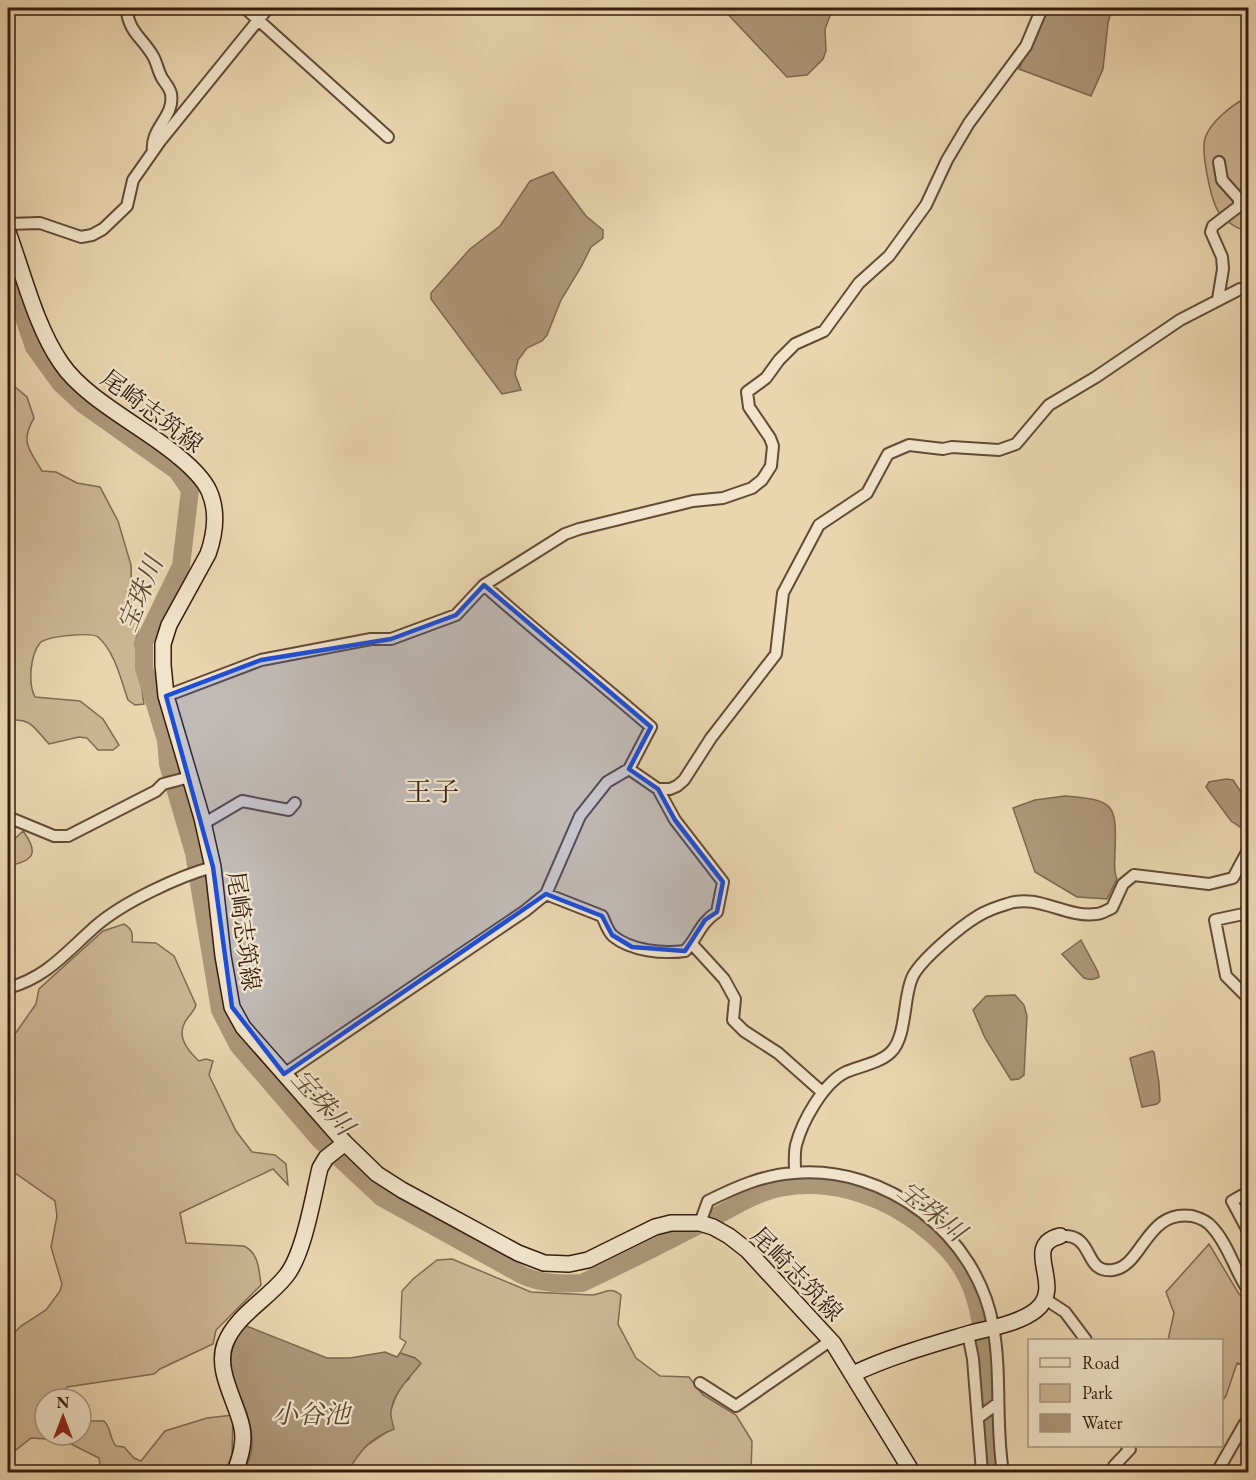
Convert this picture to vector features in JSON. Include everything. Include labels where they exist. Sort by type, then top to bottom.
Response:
[{"type":"main road","name":"尾崎志筑線","points":[[8,232],[46,339],[62,364],[78,384],[186,463],[203,481],[211,498],[214,518],[212,541],[208,554],[169,626],[163,644],[166,696],[185,779],[203,824],[232,1007],[243,1027],[343,1145],[377,1174],[518,1253],[544,1263],[569,1264],[588,1260],[655,1227],[700,1221],[747,1250],[831,1341],[912,1473]]},
{"type":"main road","points":[[235,1473],[243,1444],[242,1428],[223,1365],[225,1345],[239,1320],[286,1276],[296,1258],[320,1167],[326,1158],[343,1145]]},
{"type":"main road","points":[[853,1374],[894,1356],[992,1328],[1036,1310],[1045,1299],[1047,1285],[1042,1256],[1044,1245],[1050,1239],[1060,1236]]},
{"type":"street","points":[[126,8],[133,31],[154,57],[170,91],[170,107],[156,130],[152,144],[153,151]]},
{"type":"street","points":[[245,8],[388,137]]},
{"type":"street","points":[[8,224],[36,223],[77,237],[92,235],[103,229],[127,206],[133,180],[153,151],[268,8]]},
{"type":"street","points":[[166,696],[261,660],[371,639],[391,639],[456,615],[484,585],[565,534],[693,501],[723,498],[752,488],[762,480],[771,466],[773,446],[749,407],[747,392],[766,378],[795,344],[824,331],[859,283],[889,256],[926,206],[947,160],[969,123],[1026,46],[1042,8]]},
{"type":"street","points":[[1218,299],[1223,269],[1222,257],[1211,232],[1213,226],[1239,206],[1239,198],[1222,180],[1219,162]]},
{"type":"street","points":[[658,789],[670,789],[684,780],[711,738],[776,654],[783,593],[819,525],[867,493],[888,454],[909,445],[943,449],[952,447],[999,450],[1016,444],[1049,405],[1096,377],[1180,320],[1218,299],[1240,289],[1248,289]]},
{"type":"street","points":[[284,1074],[525,911],[546,894],[580,816],[607,782],[629,769],[651,727],[564,653],[528,626],[484,585]]},
{"type":"street","points":[[546,894],[602,915],[612,935],[632,947],[672,953],[686,951],[705,920],[717,912],[723,882],[675,820],[658,789],[629,769]]},
{"type":"street","points":[[8,817],[54,836],[68,836],[156,791],[163,784],[185,779]]},
{"type":"street","points":[[203,824],[242,801],[289,810],[295,802]]},
{"type":"street","points":[[795,1173],[796,1146],[804,1125],[822,1092],[843,1073],[883,1058],[892,1052],[898,1042],[912,978],[920,964],[978,916],[1009,903],[1023,901],[1082,914],[1097,914],[1112,908],[1123,884],[1134,875],[1209,884],[1233,878],[1248,850]]},
{"type":"street","points":[[8,988],[27,983],[56,962],[115,912],[188,874],[209,868]]},
{"type":"street","points":[[1248,914],[1215,920],[1226,976],[1248,998]]},
{"type":"street","points":[[692,944],[724,979],[735,999],[733,1020],[744,1031],[777,1053],[822,1092]]},
{"type":"street","points":[[700,1221],[708,1201],[739,1185],[769,1176],[795,1173],[834,1175],[856,1179],[884,1190],[917,1208],[945,1231],[969,1263],[983,1289],[992,1328],[1003,1473]]},
{"type":"street","points":[[1248,1192],[1232,1201],[1248,1231]]},
{"type":"street","points":[[1060,1236],[1078,1238],[1095,1264],[1112,1270],[1124,1265],[1163,1221],[1183,1215],[1199,1218],[1213,1228],[1247,1286]]},
{"type":"street","points":[[1045,1299],[1065,1312],[1085,1339]]},
{"type":"street","points":[[970,1334],[974,1359],[982,1473]]},
{"type":"street","points":[[700,1383],[736,1406],[831,1341]]},
{"type":"street","points":[[978,1418],[998,1403]]},
{"type":"street","points":[[1217,1473],[1245,1423]]},
{"type":"street","points":[[1120,1473],[1114,1466],[1130,1449],[1128,1447]]},
{"type":"highlighted area","points":[[484,585],[651,727],[629,769],[658,789],[675,820],[723,882],[717,912],[705,920],[685,951],[632,947],[612,935],[602,916],[546,894],[284,1074],[232,1007],[213,867],[166,696],[261,660],[391,639],[456,615]]},
{"type":"green space","points":[[1248,97],[1248,231],[1229,223],[1218,211],[1209,183],[1204,144],[1208,132],[1217,119]]},
{"type":"green space","points":[[8,381],[27,397],[34,418],[28,433],[28,445],[42,471],[56,472],[77,483],[100,487],[118,521],[131,565],[132,610],[140,623],[135,644],[144,704],[135,705],[128,700],[113,658],[98,637],[69,636],[44,641],[37,648],[31,670],[31,685],[35,697],[80,701],[103,719],[119,745],[113,750],[98,750],[87,738],[79,737],[49,744],[27,722],[8,721]]},
{"type":"green space","points":[[23,831],[31,845],[31,855],[23,862],[8,866],[8,845]]},
{"type":"green space","points":[[124,924],[131,932],[132,942],[156,943],[174,956],[196,1005],[183,1028],[184,1043],[199,1061],[206,1059],[213,1061],[209,1075],[236,1131],[252,1152],[275,1155],[286,1164],[288,1185],[273,1169],[180,1213],[186,1243],[244,1246],[253,1253],[257,1263],[261,1285],[216,1330],[213,1344],[154,1374],[67,1387],[33,1387],[33,1438],[16,1450],[8,1443],[8,1339],[21,1326],[46,1310],[60,1291],[62,1284],[51,1247],[57,1216],[55,1201],[8,1168],[8,1044],[36,1004],[39,989],[103,931]]},
{"type":"green space","points":[[1209,1244],[1239,1294],[1248,1302],[1248,1367],[1237,1363],[1223,1400],[1223,1339],[1168,1339],[1174,1313],[1166,1292]]},
{"type":"green space","points":[[452,1259],[531,1292],[593,1295],[610,1291],[617,1292],[621,1295],[618,1324],[636,1358],[660,1376],[689,1377],[703,1395],[736,1415],[752,1441],[751,1472],[347,1472],[362,1449],[385,1433],[400,1386],[409,1379],[415,1358],[400,1353],[406,1342],[400,1338],[402,1291],[437,1260]]},
{"type":"green space","points":[[233,1415],[232,1455],[225,1472],[101,1472],[99,1458],[77,1447],[93,1447],[93,1421],[104,1421],[116,1446],[124,1447],[134,1458],[141,1461],[165,1431],[207,1418]]},
{"type":"water","points":[[722,8],[833,8],[825,29],[826,51],[823,59],[807,75],[787,77]]},
{"type":"water","points":[[1046,8],[1112,8],[1103,69],[1091,96],[1019,69]]},
{"type":"water","points":[[553,172],[586,216],[603,230],[603,238],[591,247],[561,300],[547,335],[542,341],[527,348],[518,360],[515,374],[521,390],[502,394],[431,299],[431,293],[470,249],[500,226],[530,181]]},
{"type":"water","points":[[1233,780],[1248,803],[1248,829],[1246,831],[1231,821],[1206,787],[1209,782]]},
{"type":"water","points":[[1065,796],[1103,803],[1113,814],[1117,879],[1107,899],[1077,897],[1035,872],[1013,808],[1035,800]]},
{"type":"water","points":[[1081,940],[1098,972],[1099,977],[1097,978],[1084,978],[1062,954]]},
{"type":"water","points":[[1015,995],[1024,1005],[1027,1016],[1024,1075],[1019,1079],[1011,1080],[985,1038],[973,1010],[986,996]]},
{"type":"water","points":[[1152,1051],[1159,1083],[1160,1101],[1157,1104],[1142,1107],[1130,1058]]},
{"type":"water","name":"小谷池","points":[[244,1325],[327,1358],[350,1358],[385,1352],[397,1357],[400,1353],[415,1358],[421,1363],[395,1397],[391,1411],[394,1429],[366,1446],[347,1472],[244,1472],[251,1453],[252,1441],[246,1410],[231,1371],[231,1357],[235,1342]]},
{"type":"waterway","name":"宝珠川","points":[[8,271],[34,347],[60,383],[84,405],[177,471],[190,490],[181,566],[144,642],[144,668],[166,740],[168,764],[194,853],[220,1010],[238,1045],[320,1140],[381,1197],[522,1275],[544,1282],[582,1283],[745,1200],[774,1189],[801,1185],[833,1187],[865,1195],[895,1209],[939,1240],[962,1269],[973,1292],[982,1336],[994,1472]]},
{"type":"district","name":"王子","points":[[432,791]]}]
